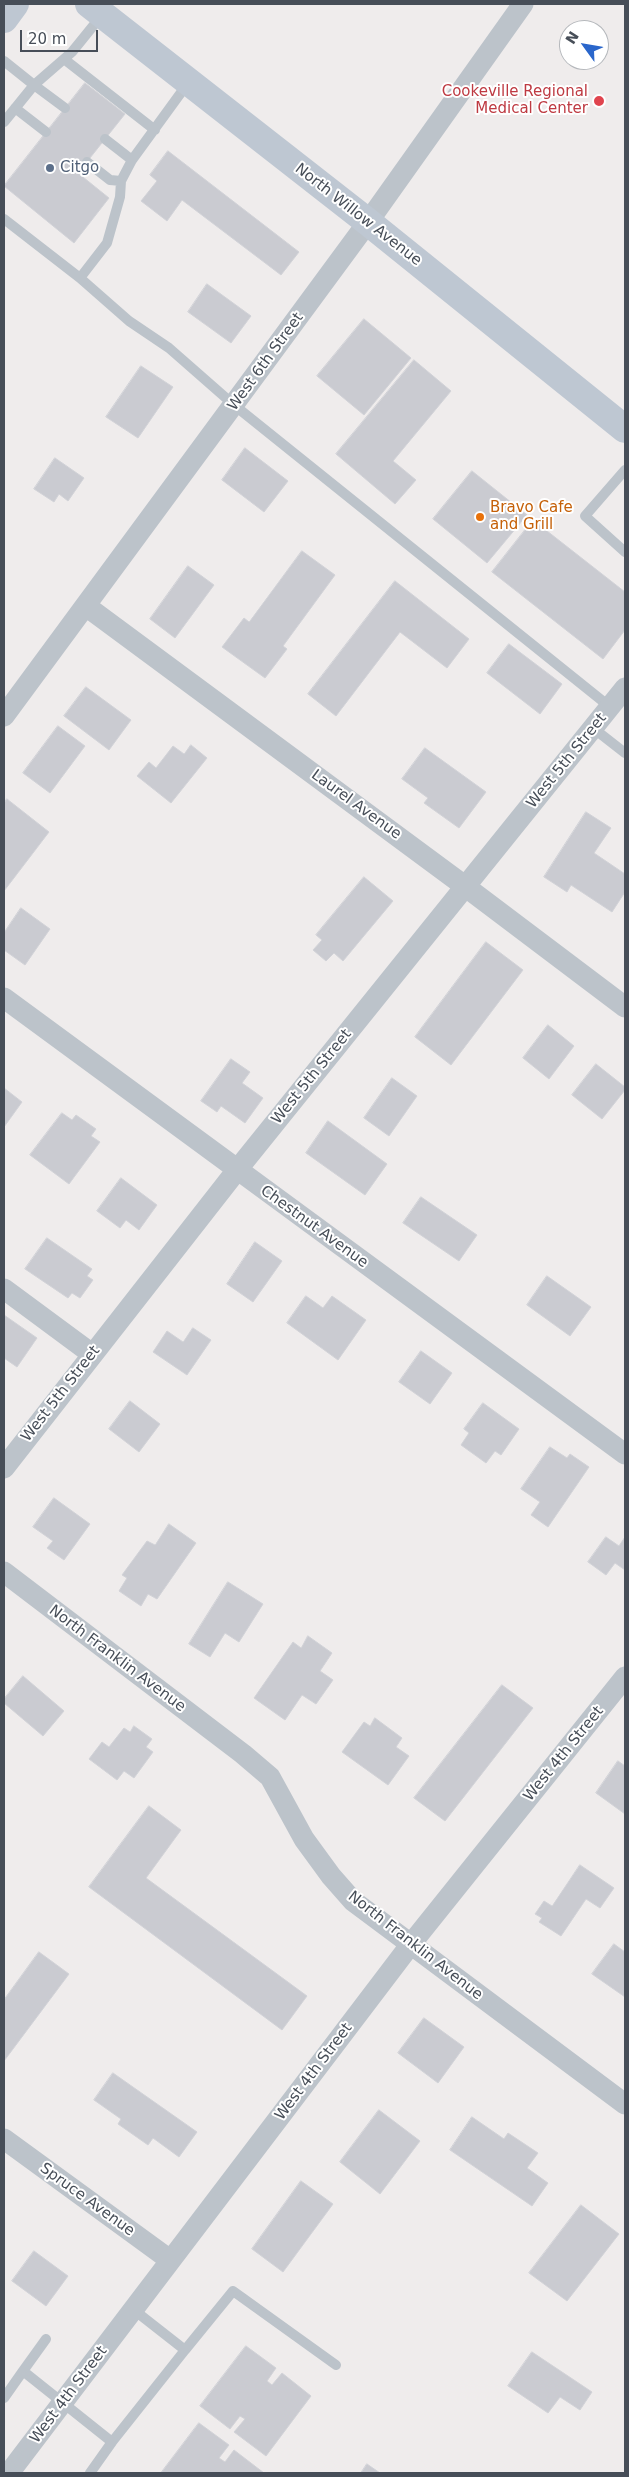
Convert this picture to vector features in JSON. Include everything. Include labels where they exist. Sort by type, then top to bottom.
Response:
[{"type":"main road","points":[[4,19],[15,4]]},
{"type":"main road","name":"North Willow Avenue","points":[[95,9],[368,222],[625,429]]},
{"type":"street","name":"West 6th Street","points":[[4,716],[368,222],[523,4]]},
{"type":"street","name":"Laurel Avenue","points":[[86,606],[625,1007]]},
{"type":"street","name":"West 5th Street","points":[[4,1468],[237,1170],[625,688]]},
{"type":"street","name":"Chestnut Avenue","points":[[4,998],[625,1454]]},
{"type":"street","points":[[4,1288],[92,1354]]},
{"type":"street","name":"North Franklin Avenue","points":[[4,1572],[243,1754],[270,1777],[304,1839],[331,1876],[353,1901],[625,2104]]},
{"type":"street","name":"West 4th Street","points":[[9,2473],[411,1944],[625,1677]]},
{"type":"street","name":"Spruce Avenue","points":[[4,2139],[170,2260]]},
{"type":"lane","points":[[4,122],[34,84],[64,59],[95,9]]},
{"type":"lane","points":[[64,59],[155,130]]},
{"type":"lane","points":[[4,61],[65,108]]},
{"type":"lane","points":[[80,278],[107,242],[120,197],[121,181],[132,160],[189,82]]},
{"type":"lane","points":[[15,108],[46,132]]},
{"type":"lane","points":[[105,139],[132,160]]},
{"type":"lane","points":[[87,162],[110,180],[121,181]]},
{"type":"lane","points":[[4,219],[80,278],[128,321],[169,348],[234,405],[610,707]]},
{"type":"lane","points":[[625,470],[585,516],[625,552]]},
{"type":"lane","points":[[593,728],[625,753]]},
{"type":"lane","points":[[90,2473],[112,2442],[233,2291],[336,2365]]},
{"type":"lane","points":[[134,2310],[185,2350]]},
{"type":"lane","points":[[4,2398],[46,2339]]},
{"type":"lane","points":[[23,2371],[112,2442]]},
{"type":"building","name":"Citgo","points":[[85,83],[125,114],[78,173],[109,198],[74,243],[4,186]]},
{"type":"building","points":[[168,151],[299,252],[281,275],[182,200],[167,221],[141,201],[157,181],[150,175]]},
{"type":"building","points":[[207,284],[251,316],[231,343],[188,312]]},
{"type":"building","points":[[364,319],[411,358],[364,415],[317,376]]},
{"type":"building","points":[[414,360],[451,391],[393,461],[416,480],[395,504],[336,454]]},
{"type":"building","points":[[141,366],[173,387],[138,438],[106,417]]},
{"type":"building","points":[[245,448],[288,481],[264,512],[222,480]]},
{"type":"building","points":[[55,458],[84,478],[68,501],[59,494],[54,502],[34,489]]},
{"type":"building","name":"Bravo Cafe and Grill","points":[[472,471],[527,515],[487,563],[433,519]]},
{"type":"building","points":[[533,520],[625,592],[625,630],[603,659],[492,572]]},
{"type":"building","points":[[302,551],[335,575],[283,646],[287,649],[265,678],[222,647],[244,618],[249,622]]},
{"type":"building","points":[[188,566],[214,585],[175,638],[150,619]]},
{"type":"building","points":[[395,581],[469,639],[447,668],[400,632],[336,716],[308,694]]},
{"type":"building","points":[[509,644],[562,684],[540,714],[487,673]]},
{"type":"building","points":[[86,687],[131,720],[109,750],[64,716]]},
{"type":"building","points":[[58,726],[85,746],[50,793],[23,773]]},
{"type":"building","points":[[191,745],[207,758],[171,803],[137,776],[149,762],[156,768],[173,746],[184,754]]},
{"type":"building","points":[[425,748],[486,792],[459,828],[424,803],[428,798],[402,779]]},
{"type":"building","points":[[7,799],[49,832],[4,891],[4,803]]},
{"type":"building","points":[[586,812],[611,828],[594,853],[625,874],[625,892],[612,912],[571,885],[567,892],[544,877]]},
{"type":"building","points":[[364,877],[393,901],[343,961],[334,953],[326,961],[313,950],[322,940],[316,935]]},
{"type":"building","points":[[21,908],[50,929],[25,965],[4,950],[4,933]]},
{"type":"building","points":[[486,942],[523,970],[451,1065],[415,1037]]},
{"type":"building","points":[[548,1025],[574,1046],[549,1079],[523,1058]]},
{"type":"building","points":[[231,1059],[250,1072],[242,1083],[263,1098],[245,1123],[221,1106],[217,1112],[201,1101]]},
{"type":"building","points":[[596,1064],[625,1087],[625,1090],[602,1119],[572,1095]]},
{"type":"building","points":[[392,1078],[417,1096],[389,1136],[364,1118]]},
{"type":"building","points":[[4,1088],[22,1102],[4,1127]]},
{"type":"building","points":[[62,1113],[72,1120],[76,1115],[96,1129],[91,1136],[100,1142],[69,1184],[30,1155]]},
{"type":"building","points":[[328,1121],[387,1164],[365,1195],[306,1153]]},
{"type":"building","points":[[121,1178],[157,1205],[139,1230],[126,1220],[120,1228],[97,1211]]},
{"type":"building","points":[[421,1197],[477,1235],[459,1261],[403,1223]]},
{"type":"building","points":[[47,1238],[92,1269],[87,1276],[93,1280],[80,1298],[72,1293],[68,1298],[25,1269]]},
{"type":"building","points":[[255,1242],[282,1261],[253,1302],[227,1284]]},
{"type":"building","points":[[547,1276],[591,1307],[570,1336],[527,1305]]},
{"type":"building","points":[[306,1296],[323,1308],[332,1296],[366,1320],[338,1360],[287,1323]]},
{"type":"building","points":[[4,1315],[37,1338],[17,1367],[4,1358]]},
{"type":"building","points":[[193,1328],[211,1340],[187,1375],[153,1352],[167,1331],[183,1342]]},
{"type":"building","points":[[421,1351],[452,1373],[430,1404],[399,1382]]},
{"type":"building","points":[[130,1401],[160,1424],[139,1452],[109,1429]]},
{"type":"building","points":[[483,1403],[519,1429],[501,1455],[495,1451],[486,1463],[461,1445],[469,1433],[464,1429]]},
{"type":"building","points":[[550,1447],[567,1458],[570,1454],[589,1467],[548,1527],[531,1515],[540,1502],[521,1489]]},
{"type":"building","points":[[54,1498],[90,1524],[64,1560],[47,1548],[53,1541],[33,1527]]},
{"type":"building","points":[[169,1524],[196,1543],[157,1599],[148,1594],[141,1606],[119,1591],[127,1578],[122,1575],[147,1541],[155,1545]]},
{"type":"building","points":[[606,1537],[619,1546],[625,1537],[625,1570],[615,1563],[606,1575],[588,1562]]},
{"type":"building","points":[[228,1582],[263,1604],[239,1642],[225,1633],[210,1657],[189,1644]]},
{"type":"building","points":[[308,1636],[332,1653],[320,1671],[333,1680],[316,1704],[302,1695],[285,1720],[254,1698],[293,1642],[301,1648]]},
{"type":"building","points":[[23,1676],[64,1711],[43,1736],[4,1703],[4,1699]]},
{"type":"building","points":[[502,1685],[533,1708],[445,1821],[414,1798]]},
{"type":"building","points":[[375,1718],[402,1738],[396,1747],[409,1756],[388,1785],[342,1752],[364,1722],[370,1726]]},
{"type":"building","points":[[134,1726],[152,1739],[146,1747],[153,1752],[134,1778],[124,1771],[117,1780],[89,1759],[102,1742],[109,1747],[124,1728],[130,1732]]},
{"type":"building","points":[[618,1761],[625,1766],[625,1814],[596,1793]]},
{"type":"building","points":[[149,1806],[181,1830],[146,1878],[307,1996],[282,2030],[89,1887]]},
{"type":"building","points":[[580,1865],[614,1888],[600,1908],[586,1899],[561,1936],[539,1922],[542,1918],[535,1914],[544,1901],[552,1906]]},
{"type":"building","points":[[614,1944],[625,1952],[625,1997],[592,1974]]},
{"type":"building","points":[[39,1952],[69,1974],[4,2061],[4,2000]]},
{"type":"building","points":[[424,2018],[464,2047],[438,2083],[398,2053]]},
{"type":"building","points":[[113,2073],[197,2132],[179,2157],[153,2138],[148,2145],[118,2124],[121,2119],[94,2100]]},
{"type":"building","points":[[379,2110],[420,2141],[380,2194],[340,2162]]},
{"type":"building","points":[[472,2117],[504,2139],[508,2133],[538,2153],[527,2168],[548,2183],[532,2206],[450,2150]]},
{"type":"building","points":[[301,2181],[333,2204],[283,2272],[252,2249]]},
{"type":"building","points":[[581,2205],[619,2234],[567,2301],[529,2273]]},
{"type":"building","points":[[34,2251],[68,2276],[46,2306],[12,2281]]},
{"type":"building","points":[[246,2346],[276,2368],[267,2381],[272,2385],[282,2373],[311,2396],[266,2456],[234,2432],[245,2419],[240,2416],[230,2429],[200,2406]]},
{"type":"building","points":[[532,2352],[592,2392],[580,2410],[560,2397],[548,2413],[508,2386]]},
{"type":"building","points":[[199,2423],[229,2445],[219,2458],[225,2462],[234,2450],[264,2473],[161,2473]]},
{"type":"building","points":[[367,2464],[380,2473],[361,2473]]},
{"type":"place","name":"Cookeville Regional Medical Center","points":[[599,101]]},
{"type":"place","name":"Citgo","points":[[50,168]]},
{"type":"place","name":"Bravo Cafe and Grill","points":[[480,517]]}]
